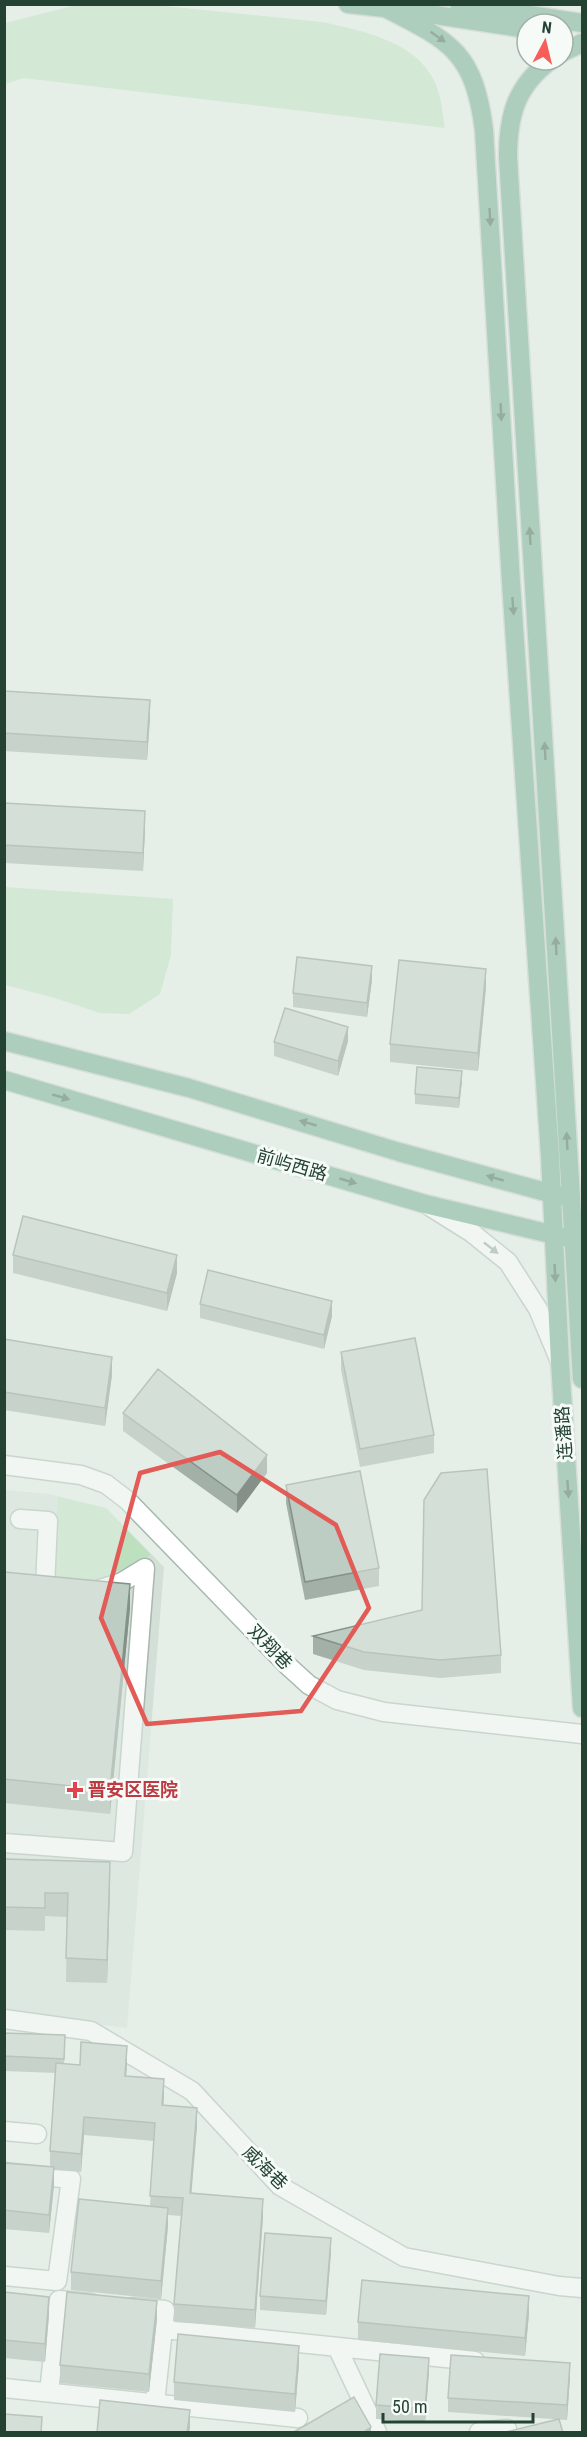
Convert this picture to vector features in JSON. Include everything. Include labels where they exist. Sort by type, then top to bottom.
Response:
[{"type":"main road","points":[[348,4],[515,27]]},
{"type":"main road","points":[[459,4],[582,23]]},
{"type":"main road","name":"连潘路","points":[[387,9],[442,38],[455,50],[467,67],[481,103],[488,178],[582,1708]]},
{"type":"main road","points":[[537,72],[515,105],[510,122],[508,157],[577,1201],[582,1379]]},
{"type":"main road","points":[[4,1041],[189,1089],[399,1152],[577,1201]]},
{"type":"main road","name":"前屿西路","points":[[4,1080],[425,1204],[578,1240]]},
{"type":"street","points":[[425,1204],[472,1233],[508,1262],[538,1309],[560,1362]]},
{"type":"street","name":"双翔巷","points":[[4,1465],[81,1475],[106,1484],[127,1500],[176,1549],[286,1665],[309,1685],[328,1696],[384,1712],[582,1734]]},
{"type":"street","points":[[20,1519],[48,1521],[45,1587]]},
{"type":"street","points":[[4,1843],[123,1852],[145,1568],[122,1582],[93,1591],[84,1590]]},
{"type":"street","points":[[25,1585],[64,1588]]},
{"type":"street","name":"威海巷","points":[[4,2019],[91,2031],[192,2091],[280,2186],[404,2257],[559,2286],[582,2288]]},
{"type":"street","points":[[4,2131],[37,2134]]},
{"type":"street","points":[[4,2172],[71,2179],[57,2281],[4,2276]]},
{"type":"street","points":[[49,2392],[59,2300],[165,2310],[155,2403]]},
{"type":"street","points":[[163,2329],[487,2362]]},
{"type":"street","points":[[337,2347],[377,2433]]},
{"type":"street","points":[[4,2388],[298,2418]]},
{"type":"street","points":[[479,2433],[507,2429]]},
{"type":"highlighted area","points":[[220,1452],[336,1525],[369,1608],[301,1711],[147,1724],[101,1618],[140,1473]]},
{"type":"shaded area","name":"晋安区医院","points":[[5,1490],[49,1494],[106,1508],[164,1567],[127,2028],[5,2012]]},
{"type":"green space","points":[[144,4],[322,22],[382,38],[410,53],[431,75],[439,94],[445,128],[23,78],[5,84],[5,23],[76,5]]},
{"type":"green space","points":[[5,887],[173,899],[171,955],[160,994],[129,1014],[100,1013],[5,985]]},
{"type":"green space","points":[[58,1497],[106,1508],[151,1555],[92,1584],[52,1577]]},
{"type":"building","points":[[4,691],[150,700],[147,742],[4,733]]},
{"type":"building","points":[[4,803],[145,811],[143,853],[4,845]]},
{"type":"building","points":[[297,957],[372,966],[367,1003],[293,993]]},
{"type":"building","points":[[399,960],[486,969],[478,1053],[390,1044]]},
{"type":"building","points":[[285,1008],[348,1027],[338,1061],[274,1042]]},
{"type":"building","points":[[417,1067],[462,1071],[459,1098],[415,1094]]},
{"type":"building","points":[[23,1216],[177,1255],[167,1293],[13,1255]]},
{"type":"building","points":[[208,1270],[332,1301],[324,1335],[200,1304]]},
{"type":"building","points":[[415,1338],[434,1435],[360,1449],[341,1352]]},
{"type":"building","points":[[4,1339],[112,1357],[105,1408],[4,1392]]},
{"type":"building","points":[[158,1369],[267,1455],[237,1495],[123,1413]]},
{"type":"building","points":[[487,1469],[501,1655],[440,1660],[364,1652],[313,1636],[422,1610],[424,1500],[441,1473]]},
{"type":"building","points":[[360,1471],[379,1568],[305,1582],[286,1485]]},
{"type":"building","points":[[4,1572],[130,1584],[110,1790],[4,1779]]},
{"type":"building","points":[[4,1859],[110,1862],[107,1960],[66,1958],[68,1893],[45,1893],[45,1908],[4,1907]]},
{"type":"building","points":[[4,2033],[65,2035],[64,2059],[4,2056]]},
{"type":"building","points":[[81,2042],[127,2046],[125,2076],[164,2079],[162,2105],[197,2108],[190,2193],[263,2199],[255,2310],[174,2304],[183,2198],[150,2196],[155,2123],[84,2117],[81,2154],[50,2151],[56,2063],[80,2065]]},
{"type":"building","points":[[4,2163],[54,2167],[49,2215],[4,2210]]},
{"type":"building","points":[[79,2199],[168,2208],[161,2281],[71,2272]]},
{"type":"building","points":[[265,2233],[331,2238],[326,2301],[260,2296]]},
{"type":"building","points":[[362,2280],[529,2296],[525,2338],[358,2322]]},
{"type":"building","points":[[4,2292],[49,2297],[45,2344],[4,2340]]},
{"type":"building","points":[[67,2292],[157,2301],[149,2374],[60,2365]]},
{"type":"building","points":[[178,2334],[299,2346],[295,2394],[174,2382]]},
{"type":"building","points":[[380,2354],[429,2358],[425,2409],[376,2405]]},
{"type":"building","points":[[451,2355],[570,2363],[567,2405],[448,2398]]},
{"type":"building","points":[[354,2397],[371,2427],[362,2433],[292,2433]]},
{"type":"building","points":[[100,2400],[190,2410],[187,2433],[97,2433]]},
{"type":"building","points":[[4,2414],[42,2417],[41,2433],[4,2433]]},
{"type":"building","points":[[559,2419],[563,2433],[502,2433]]},
{"type":"place","name":"晋安区医院","points":[[75,1790]]}]
